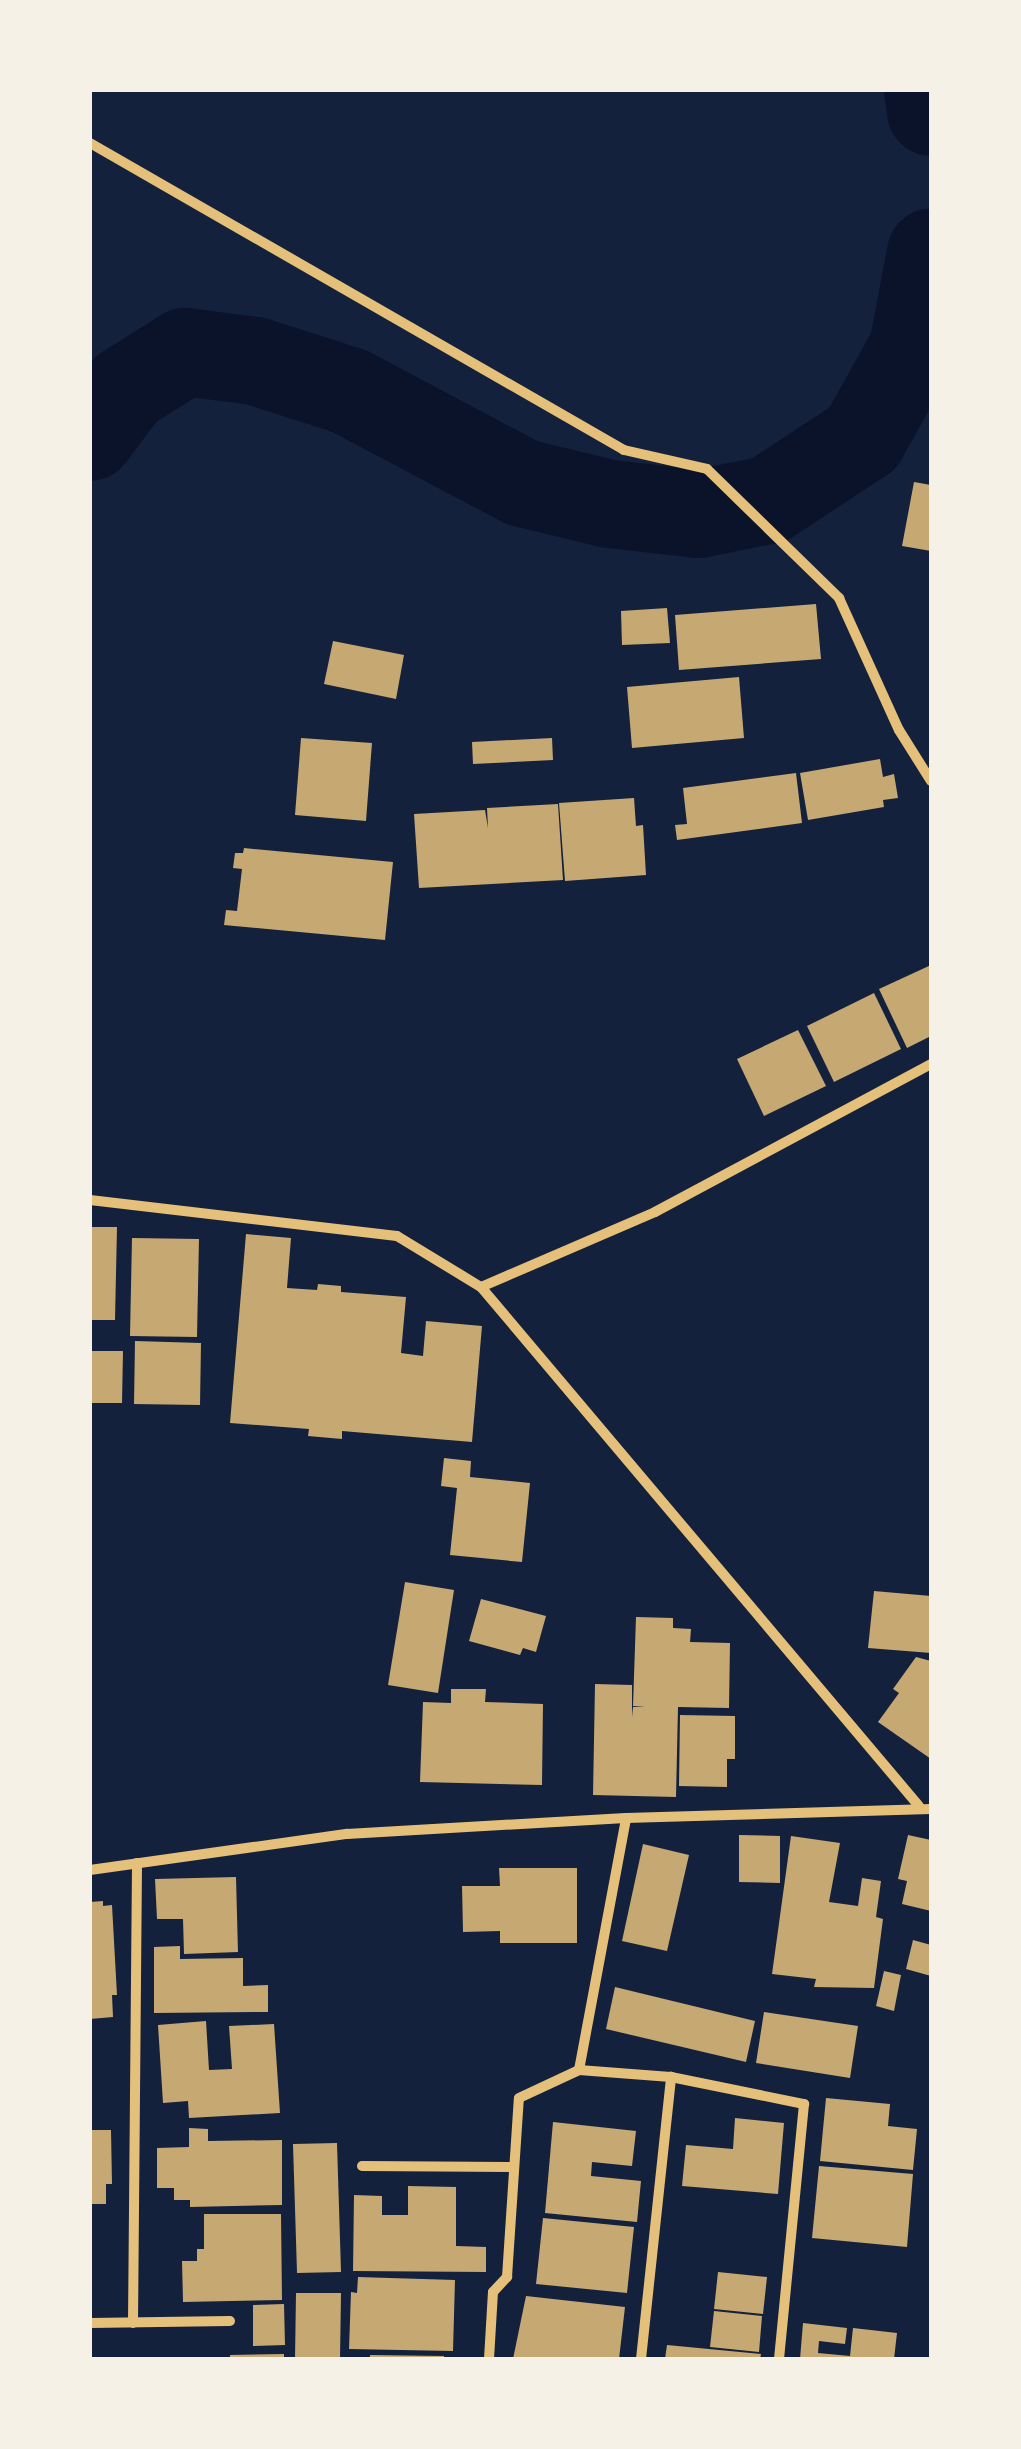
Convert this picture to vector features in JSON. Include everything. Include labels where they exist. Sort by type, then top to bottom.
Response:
[{"type":"street","points":[[90,143],[624,450],[706,469],[839,598],[899,730],[931,781]]},
{"type":"street","points":[[480,1287],[655,1212],[931,1064]]},
{"type":"street","points":[[90,1200],[397,1236],[480,1287],[918,1806]]},
{"type":"street","points":[[90,1870],[347,1834],[626,1818],[918,1806],[931,1809]]},
{"type":"street","points":[[579,2070],[626,1818]]},
{"type":"street","points":[[133,2322],[136,1863]]},
{"type":"street","points":[[490,2359],[493,2292],[507,2277],[519,2098],[579,2070],[671,2077],[804,2104],[779,2359]]},
{"type":"street","points":[[641,2359],[671,2077]]},
{"type":"street","points":[[362,2166],[514,2168]]},
{"type":"street","points":[[90,2323],[230,2321]]},
{"type":"building","points":[[914,482],[931,485],[931,551],[902,546]]},
{"type":"building","points":[[816,604],[821,659],[679,670],[675,615]]},
{"type":"building","points":[[667,608],[670,643],[622,645],[621,611]]},
{"type":"building","points":[[333,641],[404,655],[396,699],[324,684]]},
{"type":"building","points":[[739,677],[744,738],[632,748],[627,687]]},
{"type":"building","points":[[301,738],[372,743],[366,821],[295,815]]},
{"type":"building","points":[[552,738],[553,760],[473,764],[472,742]]},
{"type":"building","points":[[880,759],[883,777],[894,774],[898,798],[883,800],[884,807],[808,820],[800,773]]},
{"type":"building","points":[[796,773],[802,823],[677,840],[675,825],[687,824],[683,788]]},
{"type":"building","points":[[634,798],[636,826],[643,825],[646,875],[565,881],[559,803]]},
{"type":"building","points":[[558,804],[563,880],[419,888],[414,814],[485,810],[488,828],[487,808]]},
{"type":"building","points":[[244,848],[393,862],[385,940],[224,925],[226,910],[237,911],[242,869],[233,868],[235,853],[243,853]]},
{"type":"building","points":[[931,965],[931,1036],[907,1048],[879,989]]},
{"type":"building","points":[[874,993],[901,1049],[834,1082],[807,1026]]},
{"type":"building","points":[[798,1030],[826,1086],[764,1116],[737,1059]]},
{"type":"building","points":[[90,1227],[117,1227],[115,1320],[90,1320]]},
{"type":"building","points":[[246,1234],[291,1238],[287,1288],[317,1290],[318,1284],[341,1286],[341,1292],[406,1297],[401,1353],[423,1356],[426,1321],[482,1326],[472,1442],[342,1431],[342,1439],[308,1436],[309,1429],[230,1423]]},
{"type":"building","points":[[132,1238],[199,1239],[197,1337],[130,1336]]},
{"type":"building","points":[[135,1341],[201,1343],[200,1405],[134,1404]]},
{"type":"building","points":[[90,1351],[123,1351],[122,1403],[90,1403]]},
{"type":"building","points":[[444,1458],[471,1461],[470,1477],[530,1483],[522,1562],[450,1555],[457,1488],[441,1486]]},
{"type":"building","points":[[405,1582],[454,1590],[438,1693],[388,1685]]},
{"type":"building","points":[[874,1591],[931,1596],[931,1653],[868,1648]]},
{"type":"building","points":[[481,1599],[546,1616],[536,1652],[523,1648],[520,1655],[469,1641]]},
{"type":"building","points":[[636,1617],[673,1618],[673,1628],[691,1629],[690,1642],[730,1643],[729,1708],[678,1707],[676,1797],[593,1795],[595,1684],[632,1685],[632,1717],[633,1707],[645,1707],[633,1706]]},
{"type":"building","points":[[916,1657],[931,1661],[931,1759],[878,1722],[899,1693],[893,1689]]},
{"type":"building","points":[[451,1689],[486,1689],[485,1702],[543,1704],[542,1785],[420,1782],[423,1702],[451,1703]]},
{"type":"building","points":[[680,1715],[735,1716],[735,1759],[727,1759],[727,1787],[679,1786]]},
{"type":"building","points":[[739,1835],[780,1836],[780,1883],[739,1882]]},
{"type":"building","points":[[908,1835],[931,1840],[931,1911],[902,1904],[907,1881],[898,1879]]},
{"type":"building","points":[[791,1836],[840,1843],[829,1902],[858,1906],[862,1878],[881,1881],[876,1917],[883,1919],[874,1988],[814,1987],[816,1979],[772,1974]]},
{"type":"building","points":[[643,1844],[689,1855],[667,1951],[622,1941]]},
{"type":"building","points":[[499,1868],[577,1868],[577,1943],[500,1943],[500,1931],[463,1932],[462,1886],[500,1886]]},
{"type":"building","points":[[236,1877],[238,1952],[184,1954],[183,1919],[157,1919],[155,1879]]},
{"type":"building","points":[[103,1901],[103,1906],[112,1905],[117,1995],[112,1995],[113,2017],[90,2019],[90,1902]]},
{"type":"building","points":[[913,1940],[931,1945],[931,1976],[906,1969]]},
{"type":"building","points":[[180,1946],[180,1959],[243,1958],[243,1986],[268,1985],[268,2012],[154,2013],[154,1947]]},
{"type":"building","points":[[884,1971],[901,1975],[894,2011],[876,2006]]},
{"type":"building","points":[[615,1987],[755,2021],[746,2062],[606,2029]]},
{"type":"building","points":[[764,2012],[858,2026],[850,2078],[756,2063]]},
{"type":"building","points":[[206,2021],[209,2070],[232,2069],[229,2026],[274,2024],[280,2113],[189,2118],[188,2101],[163,2103],[158,2025]]},
{"type":"building","points":[[826,2098],[890,2104],[888,2126],[917,2129],[913,2170],[820,2161]]},
{"type":"building","points":[[735,2118],[784,2123],[778,2194],[682,2186],[686,2145],[733,2149]]},
{"type":"building","points":[[553,2122],[636,2131],[632,2166],[592,2162],[591,2176],[641,2181],[637,2222],[545,2213]]},
{"type":"building","points":[[189,2128],[208,2129],[208,2141],[282,2140],[282,2205],[190,2207],[190,2200],[174,2200],[174,2188],[157,2188],[157,2148],[189,2147]]},
{"type":"building","points":[[90,2130],[111,2130],[112,2184],[106,2184],[106,2204],[90,2204]]},
{"type":"building","points":[[337,2143],[341,2272],[297,2273],[293,2144]]},
{"type":"building","points":[[819,2166],[913,2174],[907,2247],[812,2238]]},
{"type":"building","points":[[408,2186],[456,2187],[456,2246],[486,2247],[486,2272],[353,2271],[354,2195],[382,2196],[382,2215],[408,2215]]},
{"type":"building","points":[[204,2214],[281,2214],[282,2300],[183,2302],[182,2261],[197,2261],[197,2249],[204,2249]]},
{"type":"building","points":[[543,2218],[634,2227],[627,2293],[536,2284]]},
{"type":"building","points":[[718,2272],[767,2277],[763,2314],[714,2309]]},
{"type":"building","points":[[358,2277],[455,2280],[453,2351],[349,2349],[351,2292],[357,2293]]},
{"type":"building","points":[[296,2293],[341,2293],[340,2359],[295,2359]]},
{"type":"building","points":[[526,2296],[625,2307],[619,2359],[513,2359]]},
{"type":"building","points":[[284,2304],[285,2345],[253,2346],[253,2305]]},
{"type":"building","points":[[714,2311],[762,2316],[759,2352],[710,2347]]},
{"type":"building","points":[[803,2323],[847,2328],[845,2344],[819,2341],[818,2353],[850,2356],[853,2328],[897,2333],[894,2359],[800,2359]]},
{"type":"building","points":[[667,2345],[761,2354],[760,2359],[665,2359]]},
{"type":"building","points":[[284,2354],[284,2359],[230,2359],[230,2355]]},
{"type":"building","points":[[370,2355],[444,2356],[444,2359],[370,2359]]},
{"type":"waterway","points":[[928,90],[931,112]]},
{"type":"waterway","points":[[90,437],[126,389],[185,352],[255,361],[349,391],[523,483],[610,504],[698,514],[769,500],[863,438],[913,348],[931,253]]}]
